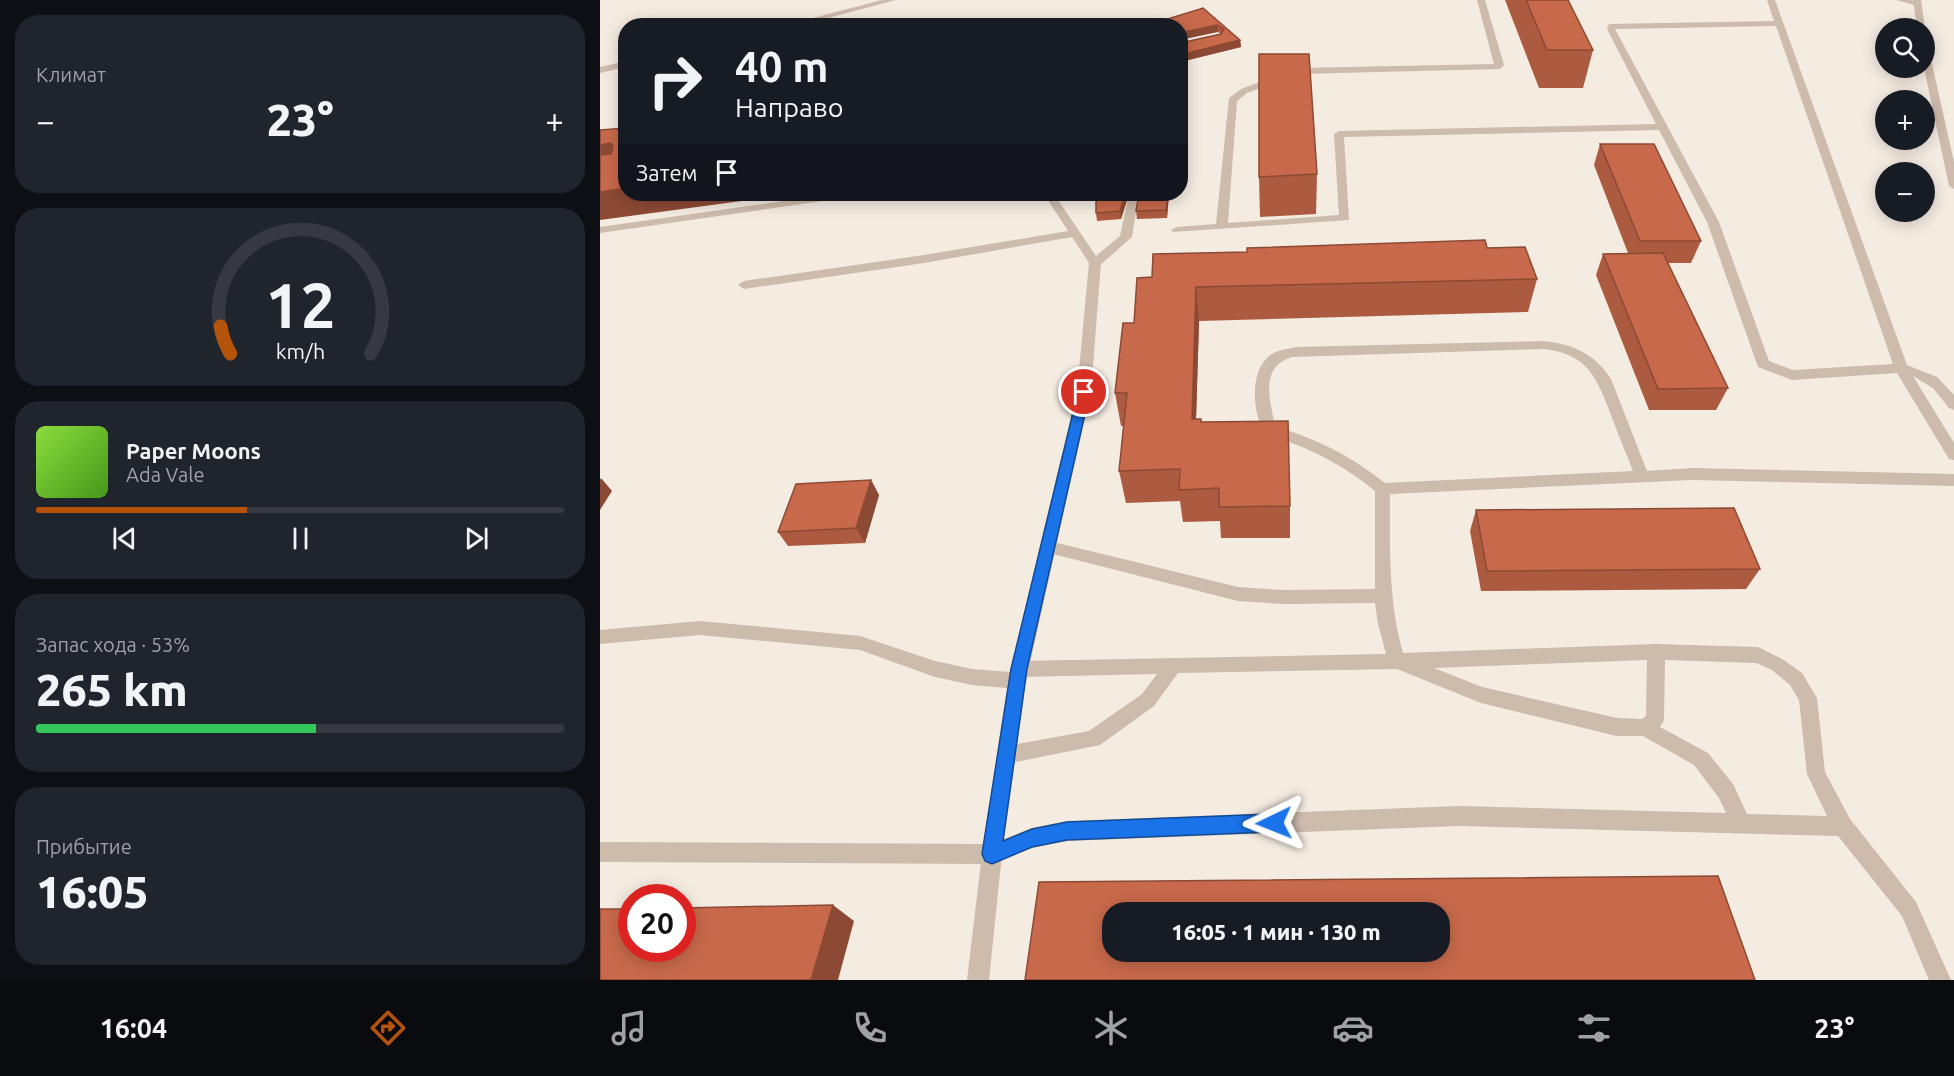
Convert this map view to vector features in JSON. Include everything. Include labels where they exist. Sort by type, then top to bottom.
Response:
[{"type":"street","points":[[819,18],[892,0]]},
{"type":"street","points":[[1222,225],[1232,100],[1244,91],[1298,71],[1497,67],[1499,65],[1481,0]]},
{"type":"street","points":[[1771,0],[1901,368],[1954,455]]},
{"type":"street","points":[[1900,0],[1917,2],[1919,18]]},
{"type":"street","points":[[1780,23],[1612,26],[1611,29],[1713,222],[1763,364],[1792,375],[1901,368],[1931,377],[1954,405]]},
{"type":"street","points":[[600,70],[618,66]]},
{"type":"street","points":[[1931,78],[1954,186]]},
{"type":"street","points":[[1177,230],[1345,218],[1339,134],[1662,126]]},
{"type":"street","points":[[600,230],[802,201]]},
{"type":"street","points":[[978,980],[992,854],[1018,675],[1084,392],[1095,263],[1054,201]]},
{"type":"street","points":[[1095,263],[1126,237],[1133,201]]},
{"type":"street","points":[[744,285],[924,259],[1075,233]]},
{"type":"street","points":[[1642,476],[1604,379],[1595,365],[1581,354],[1564,347],[1544,345],[1296,351],[1275,358],[1264,371],[1262,386],[1269,429],[1313,444],[1351,464],[1382,489],[1692,474],[1954,480]]},
{"type":"street","points":[[1382,489],[1383,596],[1386,624],[1397,662]]},
{"type":"street","points":[[1048,547],[1238,594],[1283,597],[1383,596]]},
{"type":"street","points":[[600,637],[700,628],[860,643],[935,669],[972,677],[1173,666],[1397,662],[1656,652],[1758,655],[1796,679],[1808,698],[1816,774],[1843,826],[1909,909],[1940,980]]},
{"type":"street","points":[[1645,728],[1655,720],[1656,652]]},
{"type":"street","points":[[1397,662],[1481,695],[1617,727],[1645,728],[1701,759],[1726,791],[1741,823]]},
{"type":"street","points":[[1006,755],[1093,739],[1148,700],[1173,666]]},
{"type":"street","points":[[600,852],[992,854],[1032,838],[1067,831],[1459,816],[1843,826]]},
{"type":"building","points":[[1526,0],[1568,0],[1593,50],[1547,50]]},
{"type":"building","points":[[1203,8],[1240,40],[1188,53],[1188,41],[1221,34],[1224,29],[1217,25],[1188,31],[1188,18],[1171,18]]},
{"type":"building","points":[[1259,54],[1309,54],[1317,174],[1259,177]]},
{"type":"building","points":[[618,129],[618,189],[600,192],[600,155],[611,154],[613,146],[611,143],[600,145],[600,130]]},
{"type":"building","points":[[1600,144],[1654,144],[1701,241],[1640,241]]},
{"type":"building","points":[[1096,201],[1123,201],[1120,211],[1096,213]]},
{"type":"building","points":[[1138,201],[1167,201],[1166,210],[1136,211]]},
{"type":"building","points":[[1485,240],[1487,248],[1525,247],[1537,279],[1196,287],[1192,419],[1201,419],[1201,422],[1288,421],[1290,506],[1219,507],[1219,488],[1179,490],[1180,469],[1119,471],[1127,393],[1115,393],[1123,323],[1134,323],[1137,278],[1152,277],[1153,254],[1247,252],[1247,248]]},
{"type":"building","points":[[1663,253],[1728,388],[1658,389],[1603,254]]},
{"type":"building","points":[[871,480],[856,528],[778,532],[796,484]]},
{"type":"building","points":[[1734,508],[1760,569],[1487,571],[1476,510]]},
{"type":"building","points":[[1718,876],[1755,980],[1025,980],[1039,882]]},
{"type":"building","points":[[833,905],[811,980],[600,980],[600,909],[618,909],[618,962],[696,962],[696,908]]},
{"type":"route","points":[[1084,392],[1019,669],[992,854],[1032,838],[1067,831],[1274,823]]}]
